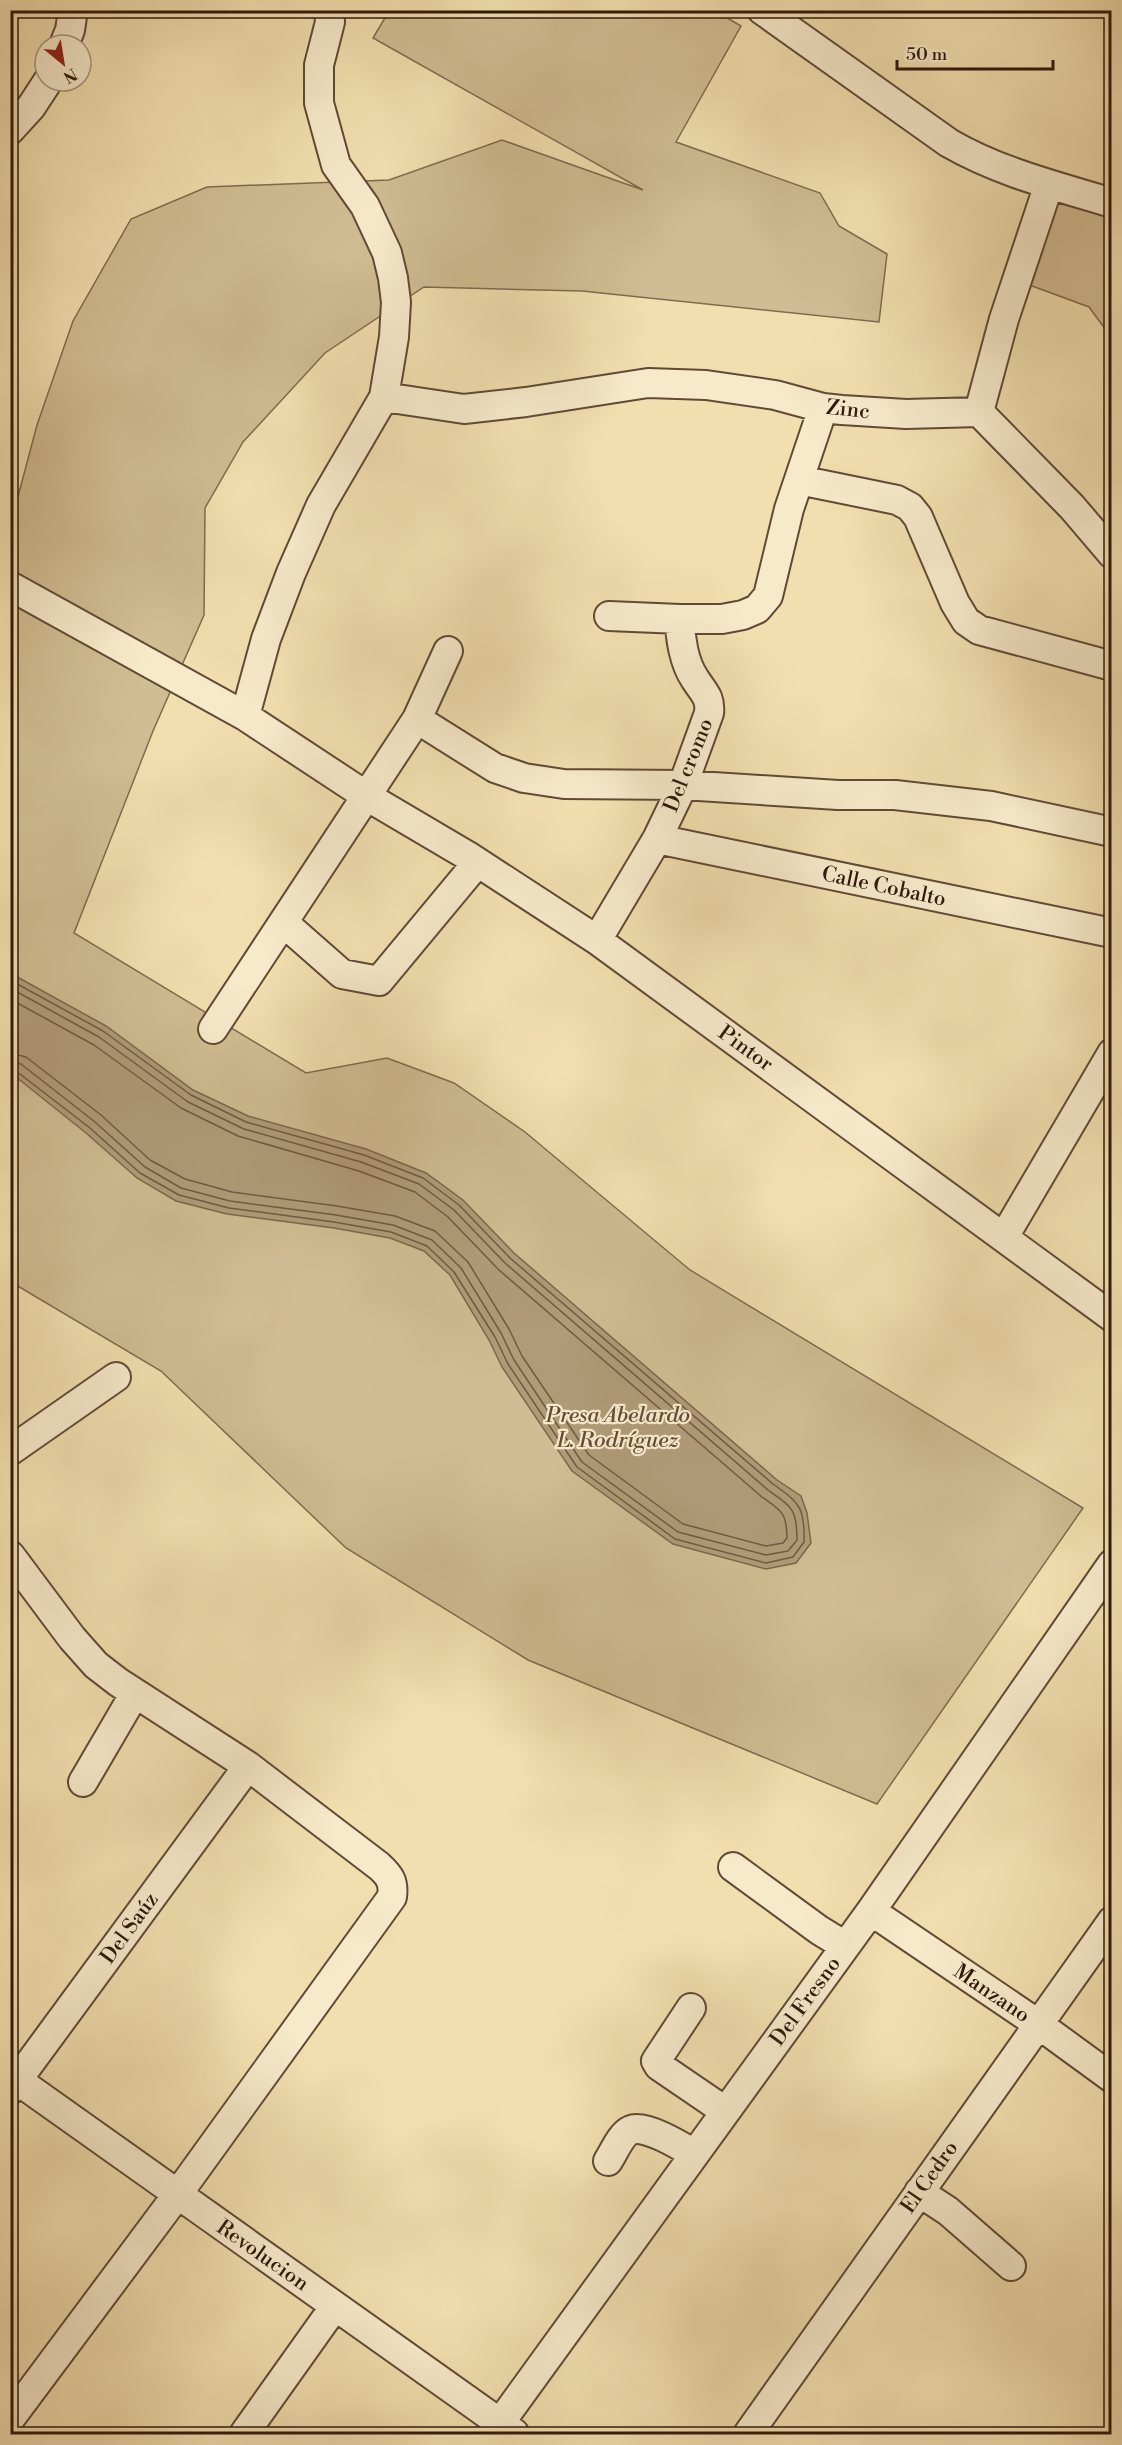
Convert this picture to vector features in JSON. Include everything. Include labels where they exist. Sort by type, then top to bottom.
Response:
[{"type":"street","points":[[69,33],[73,10]]},
{"type":"street","points":[[245,716],[266,639],[291,573],[321,505],[384,397],[394,338],[396,302],[393,278],[378,230],[350,181],[336,165],[325,132],[317,84],[319,65],[330,22],[329,10]]},
{"type":"street","points":[[762,10],[975,158],[1112,203]]},
{"type":"street","points":[[10,130],[40,93]]},
{"type":"street","points":[[1049,183],[1004,319],[979,412],[1072,507],[1112,554]]},
{"type":"street","name":"Zinc","points":[[384,397],[464,409],[648,383],[706,385],[775,395],[823,408],[906,414],[979,412]]},
{"type":"street","points":[[609,616],[722,619],[743,615],[757,609],[768,596],[789,509],[823,408]]},
{"type":"street","points":[[799,480],[897,500],[910,507],[918,517],[954,603],[966,621],[979,630],[1112,666]]},
{"type":"street","name":"Pintor","points":[[10,586],[245,716],[368,797],[477,862],[597,940],[1112,1317]]},
{"type":"street","name":"Del cromo","points":[[597,940],[657,839],[683,785],[710,713],[710,703],[705,691],[694,679],[688,664],[680,633],[680,619]]},
{"type":"street","points":[[213,1029],[368,797],[417,719],[448,651]]},
{"type":"street","points":[[417,719],[495,768],[510,774],[564,784],[683,785],[838,795],[895,795],[991,806],[1112,832]]},
{"type":"street","name":"Calle Cobalto","points":[[657,839],[1112,933]]},
{"type":"street","points":[[284,923],[342,974],[379,981],[477,862]]},
{"type":"street","points":[[1004,1237],[1112,1053]]},
{"type":"street","points":[[10,1451],[116,1377]]},
{"type":"street","points":[[10,1555],[72,1638],[90,1658],[118,1682],[248,1766],[379,1866],[389,1875],[393,1886],[392,1897],[177,2195],[10,2419]]},
{"type":"street","name":"Del Fresno","points":[[502,2431],[693,2154],[871,1911],[1112,1564]]},
{"type":"street","points":[[83,1782],[135,1693]]},
{"type":"street","name":"Del Saúz","points":[[13,2082],[248,1766]]},
{"type":"street","points":[[733,1867],[819,1930],[845,1946]]},
{"type":"street","name":"Manzano","points":[[871,1911],[1038,2024],[1112,2078]]},
{"type":"street","name":"El Cedro","points":[[748,2434],[1112,1921]]},
{"type":"street","points":[[691,2008],[656,2061],[659,2067],[725,2111]]},
{"type":"street","name":"Revolucion","points":[[13,2082],[335,2306],[502,2431]]},
{"type":"street","points":[[608,2161],[626,2133],[638,2128],[670,2140],[693,2154]]},
{"type":"street","points":[[919,2192],[948,2211],[1011,2266]]},
{"type":"street","points":[[243,2434],[335,2306]]},
{"type":"shaded area","points":[[714,10],[741,26],[676,142],[820,193],[839,226],[887,254],[879,322],[582,291],[424,287],[325,353],[243,442],[205,508],[204,615],[153,731],[74,933],[306,1073],[387,1058],[454,1083],[525,1132],[690,1270],[1083,1508],[877,1804],[528,1660],[346,1548],[161,1371],[11,1282],[11,523],[37,425],[73,321],[131,219],[207,187],[389,180],[502,140],[643,190],[373,38],[389,11]]},
{"type":"shaded area","points":[[1052,193],[1111,213],[1111,337],[1089,307],[1024,283]]},
{"type":"water","name":"Presa Abelardo L. Rodríguez","points":[[10,973],[106,1026],[193,1090],[248,1116],[366,1149],[426,1173],[463,1200],[514,1253],[777,1480],[801,1496],[807,1513],[811,1543],[796,1563],[766,1569],[673,1544],[572,1471],[502,1367],[489,1340],[450,1275],[424,1251],[390,1238],[227,1214],[176,1201],[137,1178],[86,1133],[11,1073]]}]
